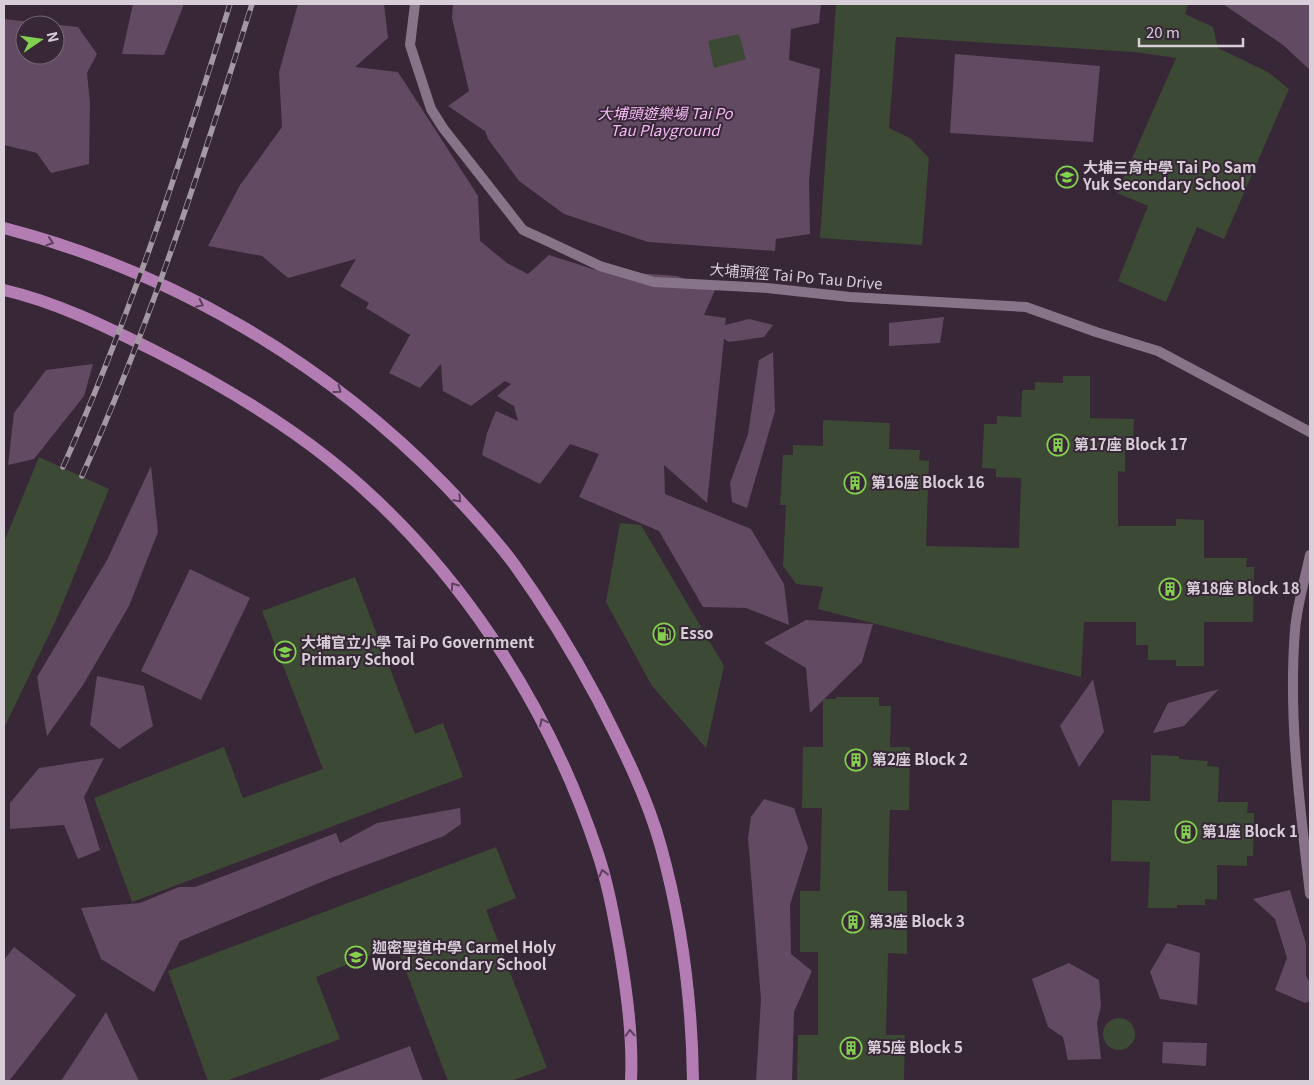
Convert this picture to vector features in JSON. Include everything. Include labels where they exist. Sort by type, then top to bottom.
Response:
[{"type":"main road","points":[[4,228],[117,264],[208,308],[295,359],[360,406],[414,453],[462,504],[512,562],[551,619],[589,683],[626,753],[661,844],[675,905],[687,983],[693,1081]]},
{"type":"main road","points":[[4,290],[107,327],[188,368],[266,415],[330,460],[389,514],[449,579],[497,646],[538,713],[574,787],[598,853],[621,956],[627,994],[631,1081]]},
{"type":"street","name":"大埔頭徑 Tai Po Tau Drive","points":[[415,4],[410,45],[431,109],[443,128],[524,230],[547,241],[600,266],[654,282],[767,288],[850,297],[1026,307],[1096,332],[1158,351],[1310,432]]},
{"type":"street","points":[[1310,555],[1295,627],[1292,688],[1294,752],[1310,894]]},
{"type":"green space","points":[[133,4],[184,4],[164,55],[122,54]]},
{"type":"green space","points":[[298,4],[384,4],[388,38],[355,67],[398,72],[478,196],[480,241],[507,263],[528,274],[549,255],[596,270],[677,276],[715,290],[704,315],[726,318],[725,325],[749,319],[773,325],[764,337],[729,342],[724,339],[707,503],[664,465],[665,494],[751,529],[784,584],[789,625],[746,608],[703,607],[659,531],[579,497],[599,454],[570,444],[540,484],[482,455],[487,433],[496,411],[518,421],[514,406],[497,396],[511,384],[505,381],[471,406],[443,391],[441,364],[420,388],[389,373],[410,335],[366,308],[369,303],[340,286],[356,259],[288,278],[262,256],[208,246],[240,185],[282,127],[279,72]]},
{"type":"green space","name":"大埔頭遊樂場 Tai Po Tau Playground","points":[[453,4],[821,4],[819,23],[791,29],[789,60],[820,69],[809,181],[810,234],[776,239],[775,251],[648,242],[564,214],[519,181],[488,139],[485,131],[448,106],[469,91],[452,18]]},
{"type":"green space","points":[[1223,4],[1310,4],[1310,70],[1283,45]]},
{"type":"green space","points":[[4,19],[15,20],[15,65],[65,65],[65,26],[78,27],[97,54],[87,73],[90,102],[89,164],[51,173],[37,153],[4,145]]},
{"type":"green space","points":[[955,54],[1100,66],[1093,142],[950,133]]},
{"type":"green space","points":[[944,317],[940,343],[889,346],[889,323]]},
{"type":"green space","points":[[773,352],[775,411],[747,508],[732,502],[730,483],[748,434],[759,360]]},
{"type":"green space","points":[[93,364],[84,396],[34,459],[8,465],[14,413],[46,370]]},
{"type":"green space","points":[[151,466],[158,532],[129,606],[83,685],[47,736],[37,677],[107,560]]},
{"type":"green space","points":[[190,569],[250,598],[201,700],[141,671]]},
{"type":"green space","points":[[806,620],[873,624],[862,662],[810,713],[806,668],[764,643]]},
{"type":"green space","points":[[97,676],[144,686],[153,726],[119,749],[90,725]]},
{"type":"green space","points":[[1093,679],[1104,732],[1079,767],[1060,726]]},
{"type":"green space","points":[[1219,689],[1184,726],[1153,733],[1168,703]]},
{"type":"green space","points":[[104,758],[84,797],[100,850],[78,859],[64,825],[10,829],[10,803],[39,768]]},
{"type":"green space","points":[[764,799],[794,808],[808,848],[790,905],[791,954],[812,971],[794,1012],[792,1081],[756,1081],[761,999],[748,838],[751,817]]},
{"type":"green space","points":[[460,808],[461,824],[444,836],[331,878],[180,941],[154,992],[101,959],[81,908],[140,903],[179,887],[195,887],[336,833],[340,843],[377,823]]},
{"type":"green space","points":[[1290,890],[1306,944],[1306,976],[1310,983],[1310,1001],[1305,1003],[1275,990],[1287,958],[1275,919],[1253,899]]},
{"type":"green space","points":[[1167,943],[1200,953],[1197,1005],[1160,999],[1150,972]]},
{"type":"green space","points":[[14,947],[76,995],[9,1081],[4,1081],[4,960]]},
{"type":"green space","points":[[1069,963],[1099,980],[1101,1006],[1097,1023],[1101,1059],[1068,1060],[1063,1037],[1048,1027],[1032,979]]},
{"type":"green space","points":[[106,1012],[139,1081],[61,1081]]},
{"type":"green space","points":[[1163,1042],[1207,1043],[1206,1066],[1162,1063]]},
{"type":"green space","points":[[410,1046],[423,1081],[316,1081]]},
{"type":"building","points":[[836,4],[1188,4],[1185,14],[1213,27],[1218,48],[1268,72],[1289,89],[1224,239],[1197,227],[1166,302],[1118,281],[1148,206],[1117,193],[1176,58],[1134,52],[896,37],[889,128],[910,138],[929,158],[922,245],[820,238]]},
{"type":"building","points":[[739,34],[746,59],[714,68],[708,41]]},
{"type":"building","points":[[1063,376],[1090,376],[1090,418],[1134,419],[1133,446],[1125,445],[1125,472],[1118,471],[1118,526],[1176,526],[1176,519],[1204,520],[1204,558],[1247,558],[1246,567],[1254,567],[1253,622],[1204,622],[1204,666],[1176,666],[1176,660],[1148,660],[1148,645],[1136,645],[1136,622],[1084,622],[1081,677],[818,609],[823,587],[796,584],[783,566],[786,505],[780,505],[783,455],[793,455],[793,445],[823,446],[823,420],[890,423],[889,449],[920,450],[919,460],[929,461],[926,546],[1019,548],[1021,478],[996,477],[996,469],[982,468],[984,424],[997,424],[997,416],[1021,417],[1022,390],[1035,390],[1035,382],[1063,383]]},
{"type":"building","points":[[39,457],[109,489],[56,620],[4,728],[4,542]]},
{"type":"building","name":"Esso","points":[[620,523],[641,525],[724,666],[706,748],[652,686],[606,602]]},
{"type":"building","points":[[355,577],[415,734],[443,723],[463,777],[132,902],[94,798],[224,747],[243,798],[323,769],[262,611]]},
{"type":"building","points":[[836,697],[879,697],[879,706],[891,706],[890,747],[910,747],[909,810],[890,810],[889,835],[888,891],[907,891],[907,954],[888,953],[886,1035],[905,1035],[904,1081],[797,1081],[798,1035],[818,1035],[818,952],[800,952],[800,891],[820,891],[822,808],[802,808],[803,747],[823,747],[823,699],[836,699]]},
{"type":"building","name":"第1座 Block 1","points":[[1151,755],[1179,756],[1179,759],[1208,761],[1207,766],[1219,767],[1218,802],[1248,802],[1247,813],[1254,813],[1253,856],[1247,856],[1247,866],[1217,865],[1217,900],[1205,899],[1205,905],[1177,905],[1177,908],[1148,908],[1150,862],[1111,861],[1112,800],[1150,801]]},
{"type":"building","points":[[496,847],[516,898],[486,910],[547,1068],[511,1081],[448,1081],[396,945],[316,977],[340,1039],[226,1081],[208,1081],[168,971]]},
{"type":"building","points":[[1119,1018],[1130,1023],[1135,1034],[1130,1045],[1119,1050],[1108,1045],[1103,1034],[1108,1023]]},
{"type":"railway","points":[[63,467],[110,353],[153,238],[230,4]]},
{"type":"railway","points":[[82,476],[131,360],[153,301],[194,183],[252,4]]},
{"type":"place","name":"大埔三育中學 Tai Po Sam Yuk Secondary School","points":[[1067,177]]},
{"type":"place","name":"第17座 Block 17","points":[[1058,445]]},
{"type":"place","name":"第16座 Block 16","points":[[855,483]]},
{"type":"place","name":"第18座 Block 18","points":[[1170,589]]},
{"type":"place","name":"Esso","points":[[664,634]]},
{"type":"place","name":"大埔官立小學 Tai Po Government Primary School","points":[[285,652]]},
{"type":"place","name":"第2座 Block 2","points":[[856,760]]},
{"type":"place","name":"第1座 Block 1","points":[[1186,832]]},
{"type":"place","name":"第3座 Block 3","points":[[853,922]]},
{"type":"place","name":"迦密聖道中學 Carmel Holy Word Secondary School","points":[[356,957]]},
{"type":"place","name":"第5座 Block 5","points":[[851,1048]]}]
